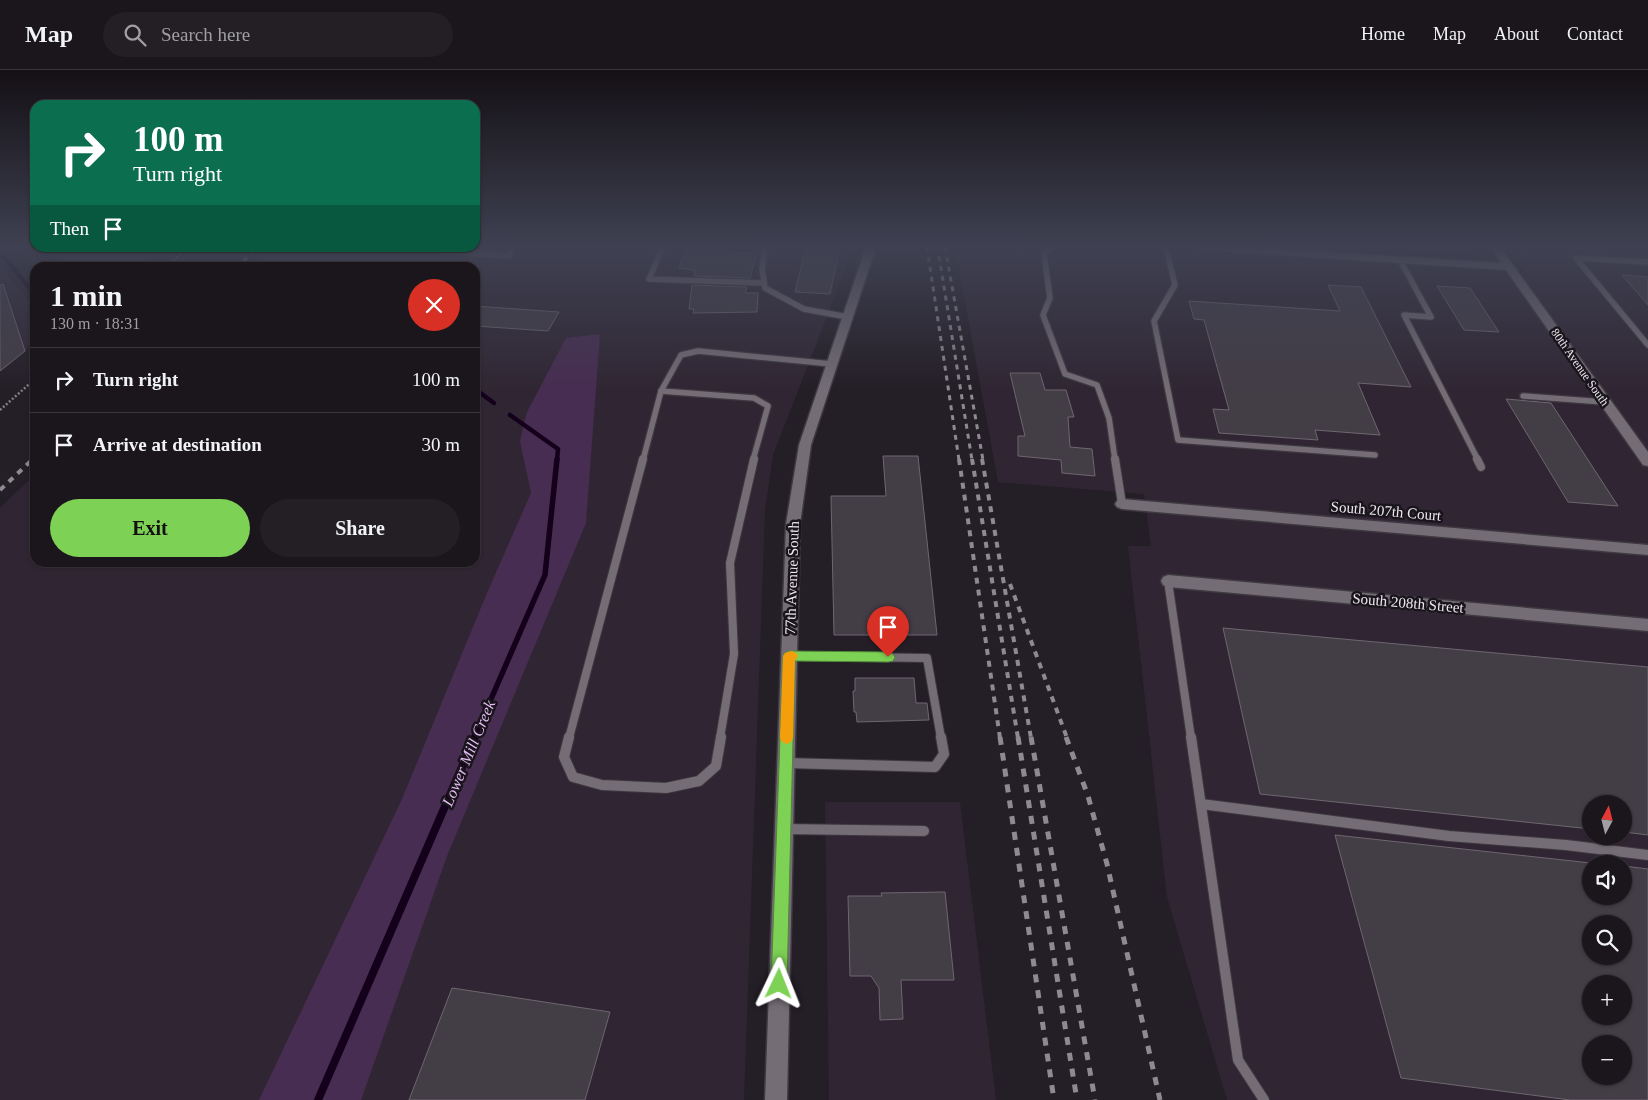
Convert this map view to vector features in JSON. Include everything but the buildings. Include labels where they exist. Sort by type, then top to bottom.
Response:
[{"type":"street","name":"77th Avenue South","points":[[776,1100],[793,524],[805,445],[855,295]]},
{"type":"street","name":"80th Avenue South","points":[[1529,295],[1648,462]]},
{"type":"street","name":"South 207th Court","points":[[1122,504],[1648,550]]},
{"type":"street","name":"South 208th Street","points":[[1168,581],[1648,625]]},
{"type":"lane","points":[[775,295],[813,314],[848,317]]},
{"type":"lane","points":[[1050,295],[1043,315],[1065,374],[1097,385],[1109,418],[1122,504]]},
{"type":"lane","points":[[1170,295],[1154,321],[1178,440],[1375,455]]},
{"type":"lane","points":[[1418,295],[1430,317],[1404,315],[1481,468]]},
{"type":"lane","points":[[1607,295],[1648,345]]},
{"type":"lane","points":[[660,392],[754,398],[768,406],[758,440],[730,563],[734,654],[716,766],[699,781],[666,788],[602,785],[573,777],[564,757],[660,392],[681,355],[698,351],[832,364]]},
{"type":"lane","points":[[1522,396],[1604,402]]},
{"type":"lane","points":[[1168,581],[1238,1060],[1264,1100]]},
{"type":"lane","points":[[786,763],[935,767],[944,754],[927,658],[789,656]]},
{"type":"lane","points":[[1201,804],[1449,836],[1566,845],[1648,855]]},
{"type":"lane","points":[[784,828],[924,831]]},
{"type":"path","points":[[0,410],[30,384]]},
{"type":"shaded area","points":[[0,295],[24,295],[30,303],[30,346],[0,372]]},
{"type":"shaded area","points":[[480,295],[835,295],[773,455],[765,510],[744,1100],[0,1100],[0,508],[30,479],[30,567],[480,567]]},
{"type":"shaded area","points":[[964,295],[1648,295],[1648,1100],[1227,1100],[1167,897],[1128,546],[1151,546],[1144,494],[998,482]]},
{"type":"shaded area","points":[[600,334],[586,523],[447,856],[361,1100],[259,1100],[402,799],[487,593],[531,493],[520,441],[527,412],[566,338]]},
{"type":"shaded area","points":[[825,802],[960,802],[996,1100],[829,1100]]},
{"type":"waterway","name":"Lower Mill Creek","points":[[480,393],[494,403]]},
{"type":"waterway","name":"Lower Mill Creek","points":[[510,415],[558,449],[557,460]]},
{"type":"waterway","name":"Lower Mill Creek","points":[[474,738],[545,575],[557,459]]},
{"type":"waterway","name":"Lower Mill Creek","points":[[318,1100],[475,737]]},
{"type":"railway","points":[[934,295],[959,460]]},
{"type":"railway","points":[[945,295],[972,460]]},
{"type":"railway","points":[[954,295],[983,460]]},
{"type":"railway","points":[[959,459],[1000,738]]},
{"type":"railway","points":[[972,459],[1018,738]]},
{"type":"railway","points":[[982,459],[1031,738]]},
{"type":"railway","points":[[0,490],[30,462]]},
{"type":"railway","points":[[1010,584],[1067,738]]},
{"type":"railway","points":[[1000,737],[1054,1100]]},
{"type":"railway","points":[[1018,737],[1077,1100]]},
{"type":"railway","points":[[1031,737],[1095,1100]]},
{"type":"railway","points":[[1066,737],[1088,796],[1107,864],[1160,1100]]},
{"type":"slow traffic","points":[[787,738],[789,656],[792,656]]},
{"type":"route","points":[[779,984],[789,656],[888,657]]}]
